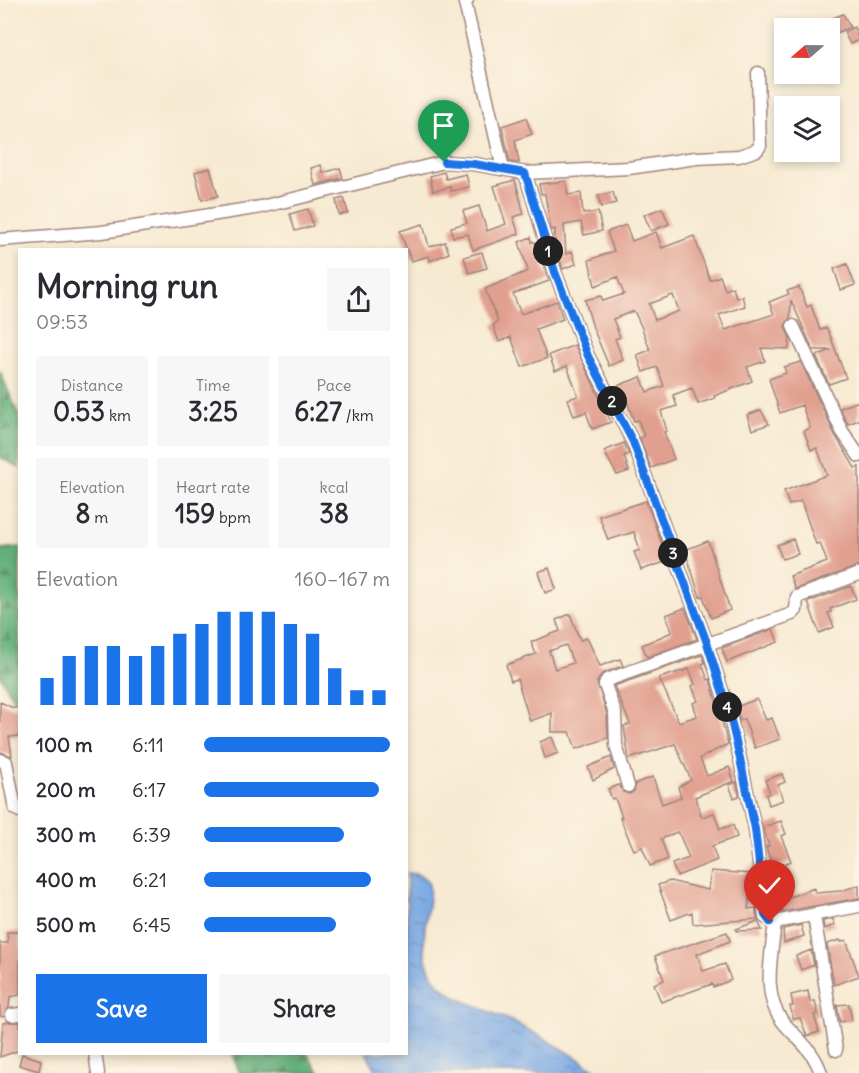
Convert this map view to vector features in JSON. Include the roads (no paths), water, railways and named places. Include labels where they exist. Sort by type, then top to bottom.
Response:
[{"type":"street","points":[[467,0],[465,3],[503,168]]},
{"type":"street","points":[[0,240],[102,232],[261,207],[323,194],[433,164],[457,163],[525,173],[629,168],[696,158],[739,156],[757,150],[760,146],[758,73]]},
{"type":"street","points":[[525,173],[555,272],[588,356],[633,442],[707,643],[730,716],[755,829],[765,915],[769,921],[775,922],[859,906]]},
{"type":"street","points":[[793,326],[838,424],[859,456]]},
{"type":"street","points":[[628,786],[616,745],[615,715],[606,682],[707,643],[792,614],[796,610],[797,597],[859,574]]},
{"type":"street","points":[[0,760],[6,762],[15,808],[18,810]]},
{"type":"street","points":[[814,916],[836,1050]]},
{"type":"street","points":[[775,922],[770,988],[772,1002],[783,1023],[812,1052],[821,1073]]},
{"type":"street","points":[[95,1055],[98,1073]]},
{"type":"water","points":[[408,873],[423,877],[427,881],[429,897],[424,936],[425,950],[434,978],[441,986],[458,998],[544,1038],[599,1073],[378,1073],[367,1055],[408,1055]]}]
